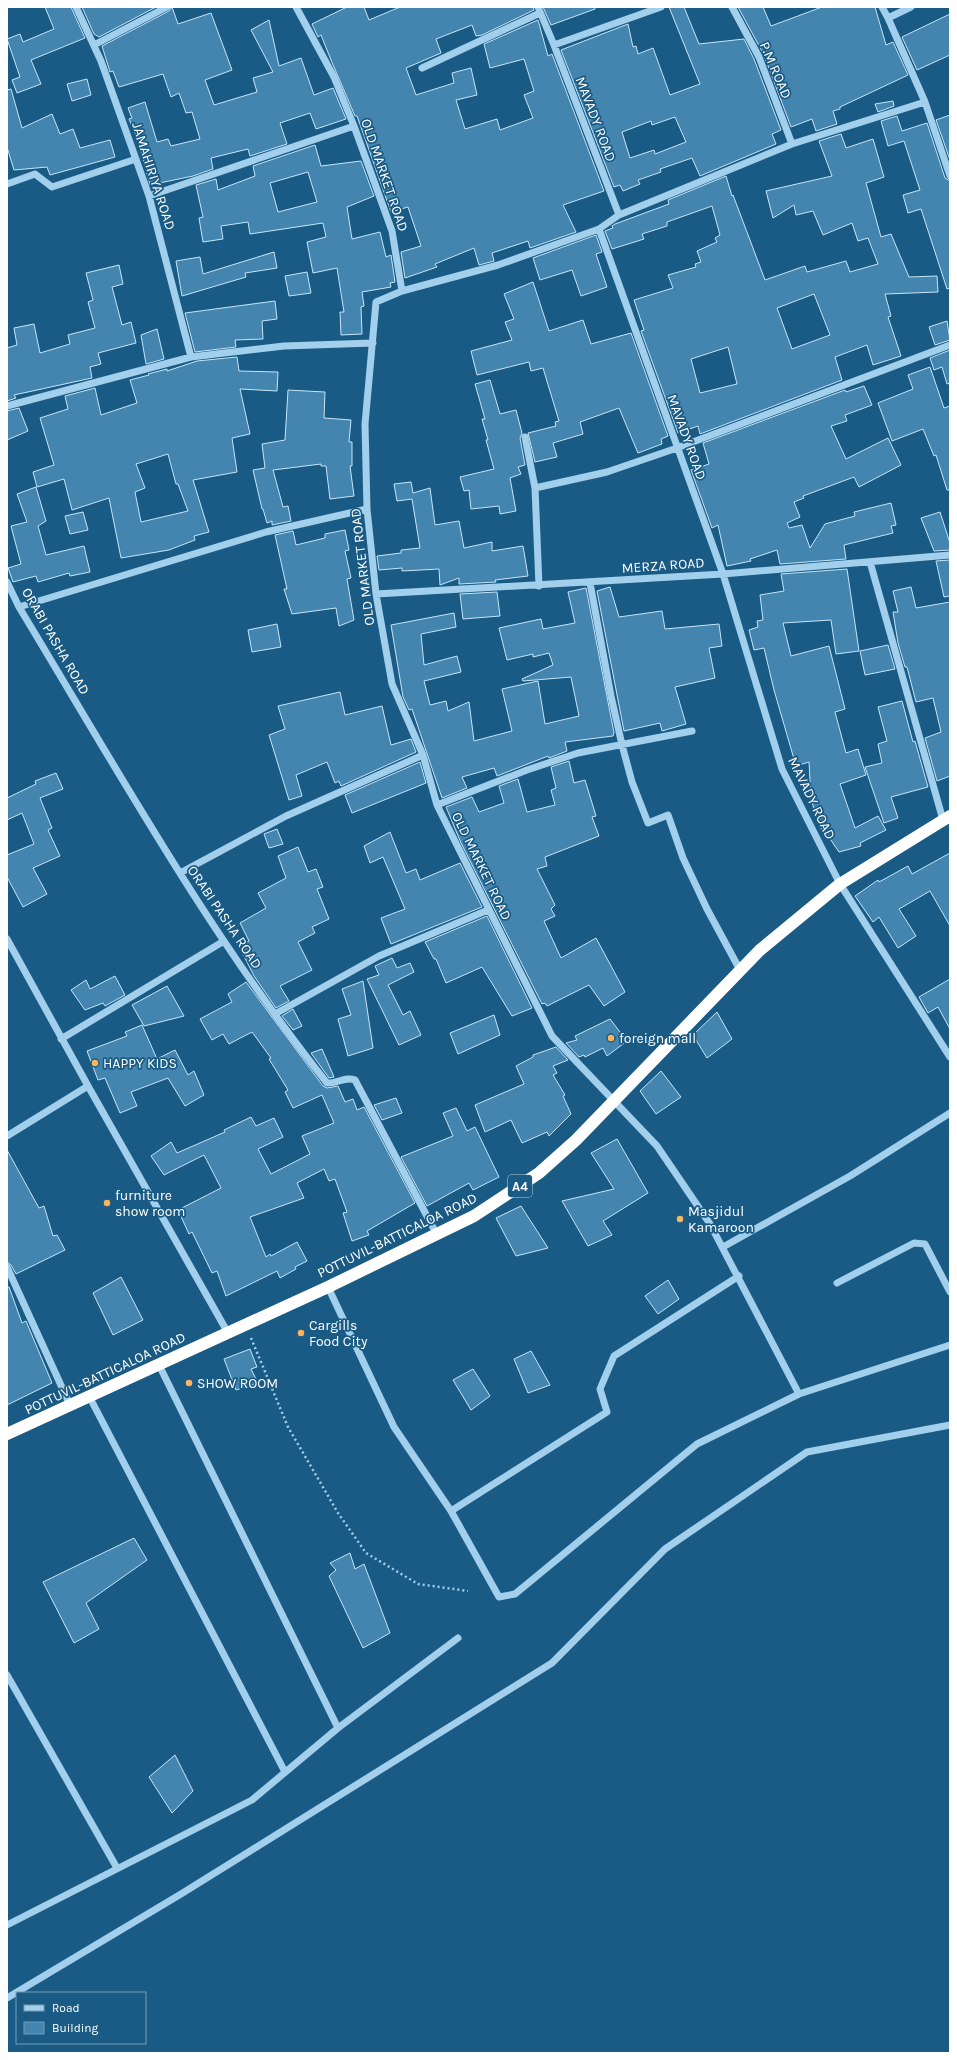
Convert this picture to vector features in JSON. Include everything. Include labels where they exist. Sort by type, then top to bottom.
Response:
[{"type":"highway","name":"POTTUVIL-BATTICALOA ROAD","points":[[7,1434],[328,1287],[474,1216],[539,1173],[576,1140],[760,950],[840,884],[946,818]]},
{"type":"street","name":"JAMAHIRIYA ROAD","points":[[76,7],[101,61],[149,196],[191,357]]},
{"type":"street","points":[[94,45],[168,7]]},
{"type":"street","name":"OLD MARKET ROAD","points":[[296,7],[334,77],[354,126],[392,231],[402,291],[376,302],[366,424],[367,509],[376,594],[392,684],[423,756],[437,806],[552,1036],[657,1146],[710,1224],[739,1276],[799,1394]]},
{"type":"street","points":[[554,45],[661,7]]},
{"type":"street","name":"P.M ROAD","points":[[732,7],[759,57],[792,144]]},
{"type":"street","points":[[882,7],[925,102],[950,176]]},
{"type":"street","points":[[888,18],[911,7]]},
{"type":"street","points":[[422,68],[539,10]]},
{"type":"street","name":"MAVADY ROAD","points":[[539,10],[554,45],[619,215]]},
{"type":"street","points":[[402,291],[498,265],[599,229],[619,215],[792,144],[925,102]]},
{"type":"street","points":[[149,196],[354,126]]},
{"type":"street","points":[[7,184],[35,174],[52,187],[136,159]]},
{"type":"street","name":"MAVADY ROAD","points":[[599,229],[723,574],[782,769],[840,884],[950,1057]]},
{"type":"street","points":[[7,406],[191,357],[284,346],[372,343]]},
{"type":"street","points":[[535,488],[607,472],[677,448],[950,345]]},
{"type":"street","points":[[525,436],[535,488],[538,586]]},
{"type":"street","points":[[19,607],[266,532],[367,509]]},
{"type":"street","name":"MERZA ROAD","points":[[376,594],[538,586],[723,574],[950,555]]},
{"type":"street","points":[[870,562],[946,818]]},
{"type":"street","name":"ORABI PASHA ROAD","points":[[7,582],[19,607],[180,873],[224,941],[275,1014],[327,1083],[351,1078],[355,1080],[437,1235]]},
{"type":"street","points":[[590,583],[611,696],[632,782],[648,823],[668,815],[683,858],[707,909],[740,970]]},
{"type":"street","points":[[437,806],[527,770],[578,753],[692,731]]},
{"type":"street","points":[[180,873],[286,816],[423,756]]},
{"type":"street","points":[[275,1014],[379,956],[488,910]]},
{"type":"street","points":[[7,939],[61,1039],[228,1332]]},
{"type":"street","points":[[61,1039],[224,941]]},
{"type":"street","points":[[7,1136],[88,1086]]},
{"type":"street","points":[[723,1247],[850,1176],[950,1113]]},
{"type":"street","points":[[837,1283],[914,1243],[925,1244],[950,1292]]},
{"type":"street","points":[[7,1267],[70,1405]]},
{"type":"street","points":[[451,1510],[607,1412],[600,1389],[614,1356],[739,1276]]},
{"type":"street","points":[[328,1287],[394,1427],[451,1510],[499,1597],[515,1594],[697,1444],[799,1394],[950,1345]]},
{"type":"street","points":[[159,1364],[338,1728]]},
{"type":"street","points":[[89,1396],[285,1772]]},
{"type":"street","points":[[17,1992],[181,1894],[552,1663],[665,1549],[807,1452],[950,1425]]},
{"type":"street","points":[[7,1925],[116,1868],[252,1800],[338,1728],[458,1638]]},
{"type":"street","points":[[7,1675],[116,1868]]},
{"type":"street","points":[[7,1998],[16,1993]]},
{"type":"path","points":[[245,1325],[288,1427],[338,1513],[366,1553],[418,1584],[468,1591]]},
{"type":"building","points":[[45,7],[71,7],[85,38],[31,60],[41,84],[17,93],[12,80],[20,77],[7,39],[20,34],[23,42],[54,29]]},
{"type":"building","points":[[82,7],[156,7],[99,37],[94,34]]},
{"type":"building","points":[[172,7],[178,24],[211,13],[232,70],[205,80],[214,105],[257,92],[253,78],[273,72],[251,30],[269,20],[279,66],[301,58],[314,95],[333,88],[346,119],[316,129],[310,113],[280,123],[287,144],[250,156],[248,149],[211,158],[213,169],[193,176],[150,185],[138,140],[129,119],[132,118],[128,108],[145,102],[157,142],[168,139],[171,146],[200,139],[192,112],[186,113],[179,93],[171,97],[163,74],[119,87],[113,71],[110,72],[102,46],[169,11]]},
{"type":"building","points":[[347,7],[364,7],[369,20],[400,7],[533,7],[534,10],[482,35],[476,36],[472,25],[436,39],[441,53],[406,68],[416,95],[454,83],[452,73],[471,68],[477,95],[456,100],[465,129],[497,119],[500,130],[533,118],[524,95],[534,91],[524,59],[490,68],[484,44],[538,20],[548,56],[552,54],[604,191],[563,205],[576,232],[530,248],[528,241],[492,253],[494,261],[479,265],[474,248],[435,264],[437,267],[405,278],[401,252],[421,246],[408,207],[391,212],[357,116],[355,116],[321,35],[318,37],[312,24]]},
{"type":"building","points":[[543,7],[595,7],[595,9],[551,25]]},
{"type":"building","points":[[669,7],[684,7],[699,44],[744,39],[754,59],[781,130],[772,134],[776,144],[700,176],[692,158],[660,169],[661,172],[638,180],[640,184],[623,191],[620,185],[614,187],[561,50],[628,24],[633,47],[636,46],[638,54],[653,48],[670,95],[700,84]],"holes":[[[675,117],[686,142],[655,154],[654,150],[630,158],[622,132],[651,121],[652,125]]]},
{"type":"building","points":[[738,7],[763,7],[771,26],[822,7],[875,7],[886,45],[893,42],[908,75],[840,107],[840,109],[833,111],[837,124],[816,131],[812,119],[791,127],[764,55]]},
{"type":"building","points":[[950,14],[950,55],[917,70],[902,37]]},
{"type":"building","points":[[87,79],[91,95],[72,101],[67,84]]},
{"type":"building","points":[[11,89],[22,128],[52,114],[60,134],[73,129],[80,148],[110,140],[115,157],[50,175],[47,167],[14,170],[7,147],[7,90]]},
{"type":"building","points":[[893,101],[894,106],[878,112],[875,104]]},
{"type":"building","points":[[950,115],[950,160],[936,120]]},
{"type":"building","points":[[897,116],[902,131],[927,123],[945,178],[950,181],[950,288],[947,289],[921,209],[908,213],[903,195],[920,190],[904,141],[888,146],[881,121]]},
{"type":"building","points":[[841,134],[846,148],[873,139],[884,177],[866,183],[881,237],[891,234],[909,277],[937,276],[938,292],[885,294],[891,316],[888,317],[901,356],[873,365],[867,345],[835,357],[842,380],[700,434],[698,426],[678,433],[641,331],[644,330],[634,300],[673,288],[668,275],[696,267],[695,264],[701,262],[697,251],[717,242],[715,238],[720,235],[712,206],[667,222],[667,226],[642,234],[644,239],[612,249],[605,231],[613,228],[612,226],[615,224],[669,204],[668,200],[726,176],[732,196],[733,195],[765,280],[805,266],[807,272],[846,261],[850,272],[878,264],[868,238],[858,241],[852,223],[823,235],[813,211],[796,215],[794,205],[773,218],[766,191],[832,176],[819,141]],"holes":[[[814,294],[830,335],[792,349],[777,308]],[[728,347],[737,384],[700,393],[691,359]]]},
{"type":"building","points":[[315,145],[321,166],[361,161],[374,196],[347,207],[352,239],[380,232],[386,257],[391,255],[395,282],[390,283],[391,287],[362,292],[364,306],[361,307],[362,334],[341,335],[340,312],[344,312],[337,268],[313,273],[307,242],[326,237],[323,223],[250,234],[248,222],[221,226],[223,239],[203,242],[199,218],[203,217],[196,185],[216,179],[218,190],[255,176],[253,166]],"holes":[[[308,172],[317,202],[278,212],[270,183]]]},
{"type":"building","points":[[596,235],[602,252],[596,254],[607,287],[581,296],[572,270],[540,280],[533,258]]},
{"type":"building","points":[[274,252],[277,268],[245,273],[246,277],[182,296],[176,261],[200,257],[203,274]]},
{"type":"building","points":[[119,265],[123,284],[112,287],[122,325],[131,322],[136,343],[98,353],[101,364],[90,367],[92,378],[14,395],[16,398],[7,401],[7,348],[17,345],[14,328],[34,324],[40,353],[70,344],[68,335],[95,328],[88,302],[93,300],[86,273]]},
{"type":"building","points":[[307,272],[311,293],[289,296],[285,276]]},
{"type":"building","points":[[533,282],[549,331],[583,320],[591,344],[631,333],[668,436],[661,439],[662,444],[638,453],[619,408],[580,422],[583,434],[553,443],[557,457],[535,462],[528,433],[556,426],[555,422],[559,421],[543,368],[531,371],[529,362],[477,375],[471,351],[512,340],[505,322],[514,319],[504,294]]},
{"type":"building","points":[[275,301],[277,319],[262,321],[263,339],[235,340],[236,347],[195,352],[185,313]]},
{"type":"building","points":[[947,321],[950,340],[935,345],[929,327]]},
{"type":"building","points":[[157,329],[164,359],[146,364],[141,335]]},
{"type":"building","points":[[950,350],[950,383],[947,384],[942,367],[934,370],[930,358]]},
{"type":"building","points":[[237,357],[239,371],[278,372],[277,391],[240,389],[250,434],[232,438],[237,472],[193,480],[209,532],[194,536],[195,540],[169,550],[121,558],[109,498],[72,510],[64,479],[37,487],[33,472],[54,465],[40,418],[68,409],[65,396],[95,388],[101,415],[137,403],[130,380],[167,369],[167,371],[197,361]],"holes":[[[168,454],[176,484],[178,484],[188,511],[141,522],[135,492],[145,488],[136,464]]]},
{"type":"building","points":[[930,367],[944,408],[950,406],[950,490],[947,490],[936,455],[934,456],[923,429],[892,441],[878,403],[913,389],[908,375]]},
{"type":"building","points":[[490,380],[500,414],[516,410],[522,433],[520,438],[525,465],[518,467],[521,474],[510,478],[516,511],[500,514],[499,506],[471,509],[469,490],[464,491],[460,477],[494,469],[482,419],[485,419],[475,384]]},
{"type":"building","points":[[864,386],[872,405],[845,415],[847,421],[831,426],[846,459],[888,438],[901,465],[859,487],[854,477],[803,496],[804,498],[794,502],[800,517],[787,523],[789,528],[802,525],[810,548],[825,524],[855,516],[854,512],[891,503],[896,525],[891,526],[893,533],[844,545],[846,559],[780,564],[777,550],[750,559],[751,561],[727,566],[718,525],[712,528],[691,470],[709,464],[703,443],[845,390],[846,392]]},
{"type":"building","points":[[288,390],[325,392],[324,418],[351,420],[349,442],[352,442],[352,466],[350,466],[354,496],[330,499],[326,466],[321,466],[321,464],[273,470],[283,507],[288,506],[291,521],[272,525],[272,521],[267,523],[262,509],[253,470],[265,468],[262,444],[285,440]]},
{"type":"building","points":[[19,408],[28,431],[7,440],[7,411]]},
{"type":"building","points":[[411,482],[413,493],[430,488],[435,525],[459,521],[464,548],[492,542],[492,551],[523,546],[528,576],[495,580],[496,582],[459,584],[459,578],[440,585],[439,569],[402,571],[402,568],[379,570],[377,556],[401,553],[401,550],[420,548],[412,499],[397,501],[394,484]]},
{"type":"building","points":[[36,487],[46,521],[38,526],[46,555],[84,546],[90,572],[70,576],[69,573],[38,582],[36,576],[13,582],[8,568],[21,564],[11,526],[27,522],[17,494]]},
{"type":"building","points":[[83,512],[88,530],[70,534],[65,516]]},
{"type":"building","points":[[940,512],[950,543],[950,550],[934,551],[921,518]]},
{"type":"building","points":[[345,530],[349,550],[345,551],[351,578],[347,579],[354,620],[339,626],[336,608],[292,614],[284,589],[287,589],[275,535],[293,531],[296,545],[325,538],[325,534]]},
{"type":"building","points":[[950,560],[950,596],[944,597],[936,561]]},
{"type":"building","points":[[847,569],[859,651],[836,654],[831,620],[783,623],[791,656],[829,646],[845,709],[835,712],[846,753],[858,749],[866,775],[840,784],[855,828],[878,816],[886,830],[860,843],[861,846],[839,852],[824,830],[822,831],[811,800],[809,762],[796,766],[774,690],[764,648],[754,650],[749,630],[758,627],[757,621],[763,620],[760,595],[784,591],[781,574]]},
{"type":"building","points":[[610,587],[619,617],[662,611],[665,629],[719,624],[722,646],[709,648],[715,678],[675,687],[686,724],[662,731],[660,723],[624,731],[597,591]]},
{"type":"building","points":[[911,587],[916,608],[950,602],[950,776],[937,781],[925,738],[941,732],[933,698],[916,702],[907,667],[905,667],[898,643],[893,612],[898,612],[893,591]]},
{"type":"building","points":[[586,588],[614,733],[613,736],[565,742],[567,751],[549,758],[548,756],[497,776],[494,768],[462,777],[467,788],[442,798],[412,709],[409,710],[403,697],[391,625],[454,613],[456,627],[421,634],[424,665],[457,656],[461,672],[424,681],[430,705],[446,701],[448,711],[469,702],[474,741],[512,731],[502,689],[538,681],[545,724],[579,716],[571,677],[523,681],[522,679],[553,665],[549,653],[533,657],[533,654],[507,660],[499,628],[541,619],[543,629],[575,623],[568,592]]},
{"type":"building","points":[[497,592],[500,616],[463,619],[460,594]]},
{"type":"building","points":[[277,624],[281,647],[252,652],[248,630]]},
{"type":"building","points":[[888,645],[895,669],[865,675],[860,651]]},
{"type":"building","points":[[340,692],[345,715],[382,706],[391,745],[411,739],[416,752],[341,786],[339,781],[335,783],[327,762],[296,775],[302,796],[289,800],[269,735],[285,729],[278,706]]},
{"type":"building","points":[[902,701],[913,742],[915,741],[928,787],[891,797],[898,818],[884,823],[865,767],[882,763],[878,744],[887,741],[878,707]]},
{"type":"building","points":[[569,761],[574,783],[585,780],[596,816],[592,817],[599,836],[545,857],[547,866],[537,869],[555,905],[551,909],[555,916],[544,921],[561,958],[596,938],[625,992],[604,1006],[589,985],[547,1006],[545,1003],[542,1004],[461,843],[446,807],[472,797],[479,812],[504,803],[499,786],[518,779],[527,812],[555,805],[551,790],[556,788],[551,767]]},
{"type":"building","points":[[420,762],[426,783],[352,813],[345,795]]},
{"type":"building","points":[[56,773],[63,789],[40,798],[52,828],[48,830],[60,856],[33,868],[47,894],[23,907],[7,877],[7,855],[34,844],[22,813],[7,820],[7,798],[36,784],[35,781]]},
{"type":"building","points":[[277,829],[283,844],[269,848],[264,834]]},
{"type":"building","points":[[390,832],[406,873],[416,869],[420,880],[460,863],[482,907],[391,944],[381,918],[405,909],[383,857],[370,863],[364,846]]},
{"type":"building","points":[[298,847],[308,872],[316,869],[323,887],[317,889],[329,919],[312,927],[315,933],[298,942],[312,970],[280,986],[289,1001],[276,1008],[254,976],[239,946],[249,941],[240,923],[266,908],[258,893],[286,878],[278,856]]},
{"type":"building","points":[[950,853],[950,926],[930,891],[899,909],[916,936],[898,948],[879,917],[873,922],[855,896],[878,880],[879,882],[908,866],[912,874]]},
{"type":"building","points":[[487,916],[532,1008],[512,1016],[482,967],[446,983],[436,959],[434,959],[425,942]]},
{"type":"building","points":[[392,958],[397,968],[410,963],[414,972],[388,985],[403,1015],[410,1011],[421,1035],[399,1045],[367,979],[379,975],[375,966]]},
{"type":"building","points":[[115,976],[125,995],[105,1006],[103,1003],[85,1010],[71,990],[86,980],[90,989]]},
{"type":"building","points":[[950,979],[950,1029],[938,1007],[928,1013],[919,997]]},
{"type":"building","points":[[363,981],[373,1048],[348,1056],[338,1019],[351,1015],[342,989]]},
{"type":"building","points":[[246,982],[323,1086],[327,1088],[338,1086],[345,1102],[353,1099],[357,1110],[364,1107],[415,1203],[367,1231],[369,1235],[352,1241],[343,1213],[347,1212],[335,1179],[329,1181],[324,1169],[297,1183],[304,1198],[250,1217],[266,1257],[270,1254],[271,1256],[297,1242],[307,1261],[295,1267],[296,1269],[280,1278],[277,1271],[226,1296],[217,1271],[212,1273],[192,1232],[189,1234],[178,1210],[221,1188],[204,1155],[164,1175],[151,1156],[171,1142],[177,1153],[225,1132],[224,1130],[251,1117],[256,1126],[274,1118],[283,1137],[258,1149],[271,1174],[310,1154],[302,1136],[334,1123],[322,1095],[293,1108],[285,1092],[288,1090],[269,1059],[271,1058],[252,1032],[229,1044],[223,1034],[212,1040],[200,1019],[232,1002],[228,994]]},
{"type":"building","points":[[167,986],[184,1016],[144,1026],[132,1005]]},
{"type":"building","points":[[293,1009],[302,1026],[293,1030],[282,1016]]},
{"type":"building","points":[[717,1012],[732,1039],[707,1058],[693,1035]]},
{"type":"building","points":[[494,1015],[500,1035],[458,1054],[450,1033]]},
{"type":"building","points":[[610,1019],[627,1041],[607,1056],[603,1048],[585,1057],[584,1055],[579,1057],[566,1043],[577,1040],[575,1036]]},
{"type":"building","points":[[142,1025],[157,1059],[175,1050],[188,1075],[194,1071],[204,1095],[185,1106],[168,1078],[131,1092],[137,1106],[120,1113],[105,1078],[98,1080],[87,1051],[127,1036],[125,1032]]},
{"type":"building","points":[[556,1047],[568,1060],[553,1066],[557,1073],[553,1075],[565,1095],[563,1096],[571,1114],[549,1136],[547,1132],[522,1143],[511,1120],[485,1132],[475,1105],[524,1084],[516,1066],[533,1057],[533,1055]]},
{"type":"building","points":[[322,1049],[334,1077],[329,1078],[311,1053]]},
{"type":"building","points":[[661,1071],[681,1097],[656,1114],[640,1091]]},
{"type":"building","points":[[396,1098],[402,1113],[382,1120],[374,1105]]},
{"type":"building","points":[[456,1108],[467,1131],[475,1127],[499,1177],[473,1190],[469,1183],[427,1206],[401,1157],[453,1136],[443,1113]]},
{"type":"building","points":[[617,1139],[648,1193],[603,1221],[612,1235],[588,1246],[562,1201],[614,1189],[591,1153]]},
{"type":"building","points":[[7,1150],[39,1208],[44,1206],[53,1236],[57,1235],[65,1250],[16,1274],[11,1265],[7,1262]]},
{"type":"building","points":[[521,1206],[548,1248],[516,1256],[496,1218]]},
{"type":"building","points":[[121,1277],[143,1320],[113,1335],[93,1293]]},
{"type":"building","points":[[668,1280],[679,1299],[658,1314],[645,1296]]},
{"type":"building","points":[[7,1287],[9,1287],[22,1323],[26,1321],[52,1383],[7,1405]]},
{"type":"building","points":[[250,1349],[257,1367],[251,1369],[258,1383],[236,1390],[224,1359]]},
{"type":"building","points":[[531,1351],[550,1385],[528,1393],[514,1359]]},
{"type":"building","points":[[473,1369],[490,1396],[471,1410],[453,1380]]},
{"type":"building","points":[[134,1538],[147,1560],[86,1603],[99,1629],[74,1643],[43,1582]]},
{"type":"building","points":[[350,1553],[355,1569],[364,1564],[390,1633],[363,1648],[329,1576],[336,1570],[330,1563]]},
{"type":"building","points":[[175,1755],[193,1791],[172,1813],[149,1777]]},
{"type":"place","name":"foreign mall","points":[[611,1038]]},
{"type":"place","name":"HAPPY KIDS","points":[[95,1063]]},
{"type":"place","name":"furniture show room","points":[[107,1203]]},
{"type":"place","name":"Masjidul Kamaroon","points":[[680,1219]]},
{"type":"place","name":"Cargills Food City","points":[[301,1333]]},
{"type":"place","name":"SHOW ROOM","points":[[189,1383]]}]
